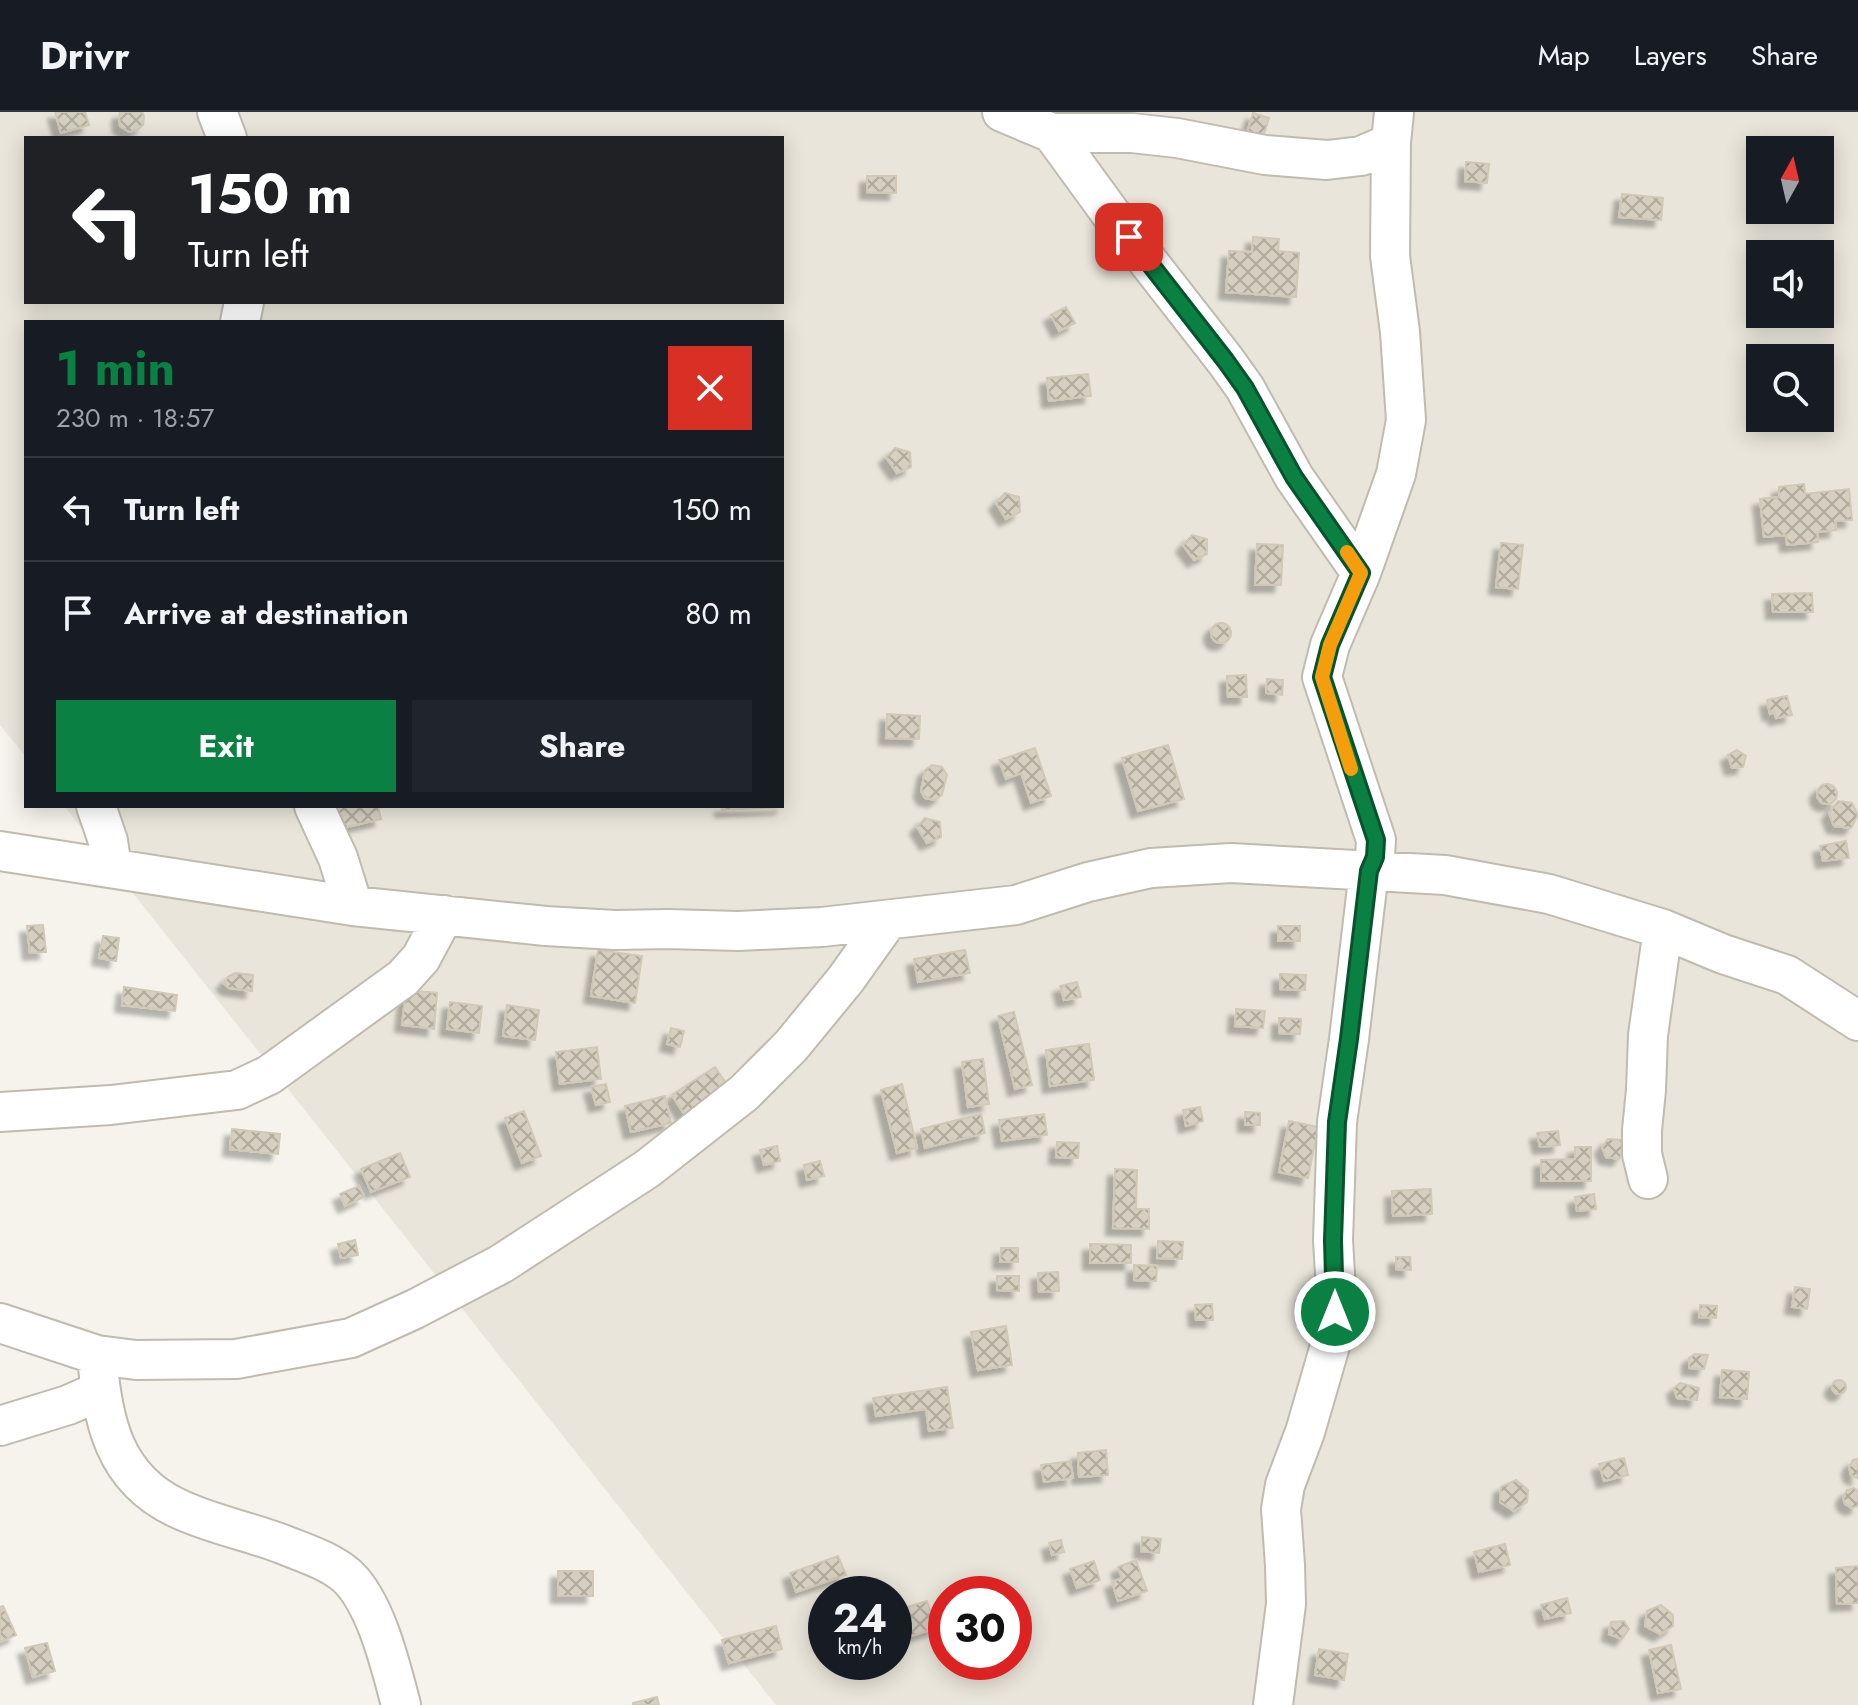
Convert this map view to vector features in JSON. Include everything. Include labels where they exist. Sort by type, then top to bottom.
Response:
[{"type":"street","points":[[217,112],[226,136]]},
{"type":"street","points":[[1002,112],[1052,133],[1132,133],[1177,138],[1265,155],[1327,160],[1361,156],[1393,127]]},
{"type":"street","points":[[1273,1705],[1286,1604],[1281,1509],[1285,1485],[1305,1432],[1334,1332],[1337,1122],[1369,871],[1375,857],[1376,840],[1322,677],[1330,645],[1361,573],[1396,474],[1406,420],[1401,344],[1390,256],[1393,127]]},
{"type":"street","points":[[1052,133],[1225,360],[1251,398],[1294,477],[1361,573]]},
{"type":"street","points":[[97,808],[108,841],[112,868]]},
{"type":"street","points":[[315,808],[338,858],[353,906]]},
{"type":"street","points":[[0,851],[353,906],[615,930],[738,931],[888,920],[1016,905],[1088,882],[1151,868],[1231,863],[1445,875],[1549,894],[1663,929],[1723,954],[1787,975],[1858,1021]]},
{"type":"street","points":[[0,1112],[111,1105],[237,1090],[269,1075],[403,978],[421,958],[444,915]]},
{"type":"street","points":[[0,1426],[68,1405],[98,1373],[136,1360],[236,1359],[351,1338],[501,1264],[647,1169],[744,1093],[791,1046],[846,979],[888,920]]},
{"type":"street","points":[[1648,1179],[1642,1154],[1642,1130],[1648,1035],[1663,929]]},
{"type":"street","points":[[0,1323],[98,1373]]},
{"type":"street","points":[[98,1373],[113,1441],[128,1470],[149,1490],[177,1508],[326,1561],[349,1578],[366,1604],[385,1648],[401,1705]]},
{"type":"shaded area","points":[[0,112],[1858,112],[1858,1705],[776,1705],[66,808],[784,808],[784,320],[24,320],[24,755],[0,725]]},
{"type":"building","points":[[55,112],[85,112],[89,125],[61,133]]},
{"type":"building","points":[[120,112],[142,112],[143,125],[129,132],[120,126]]},
{"type":"building","points":[[1253,113],[1269,118],[1261,144],[1245,139]]},
{"type":"building","points":[[1466,162],[1489,164],[1487,183],[1465,181]]},
{"type":"building","points":[[867,176],[896,176],[896,193],[867,192]]},
{"type":"building","points":[[1622,194],[1663,198],[1661,220],[1619,217]]},
{"type":"building","points":[[1253,237],[1279,239],[1278,251],[1299,253],[1296,297],[1226,292],[1229,251],[1252,252]]},
{"type":"building","points":[[1066,307],[1075,323],[1059,331],[1051,315]]},
{"type":"building","points":[[1088,374],[1091,396],[1049,401],[1047,378]]},
{"type":"building","points":[[895,448],[910,452],[911,467],[897,473],[886,457]]},
{"type":"building","points":[[1804,484],[1805,494],[1849,489],[1852,520],[1835,521],[1836,530],[1817,532],[1818,542],[1787,545],[1786,535],[1764,537],[1760,499],[1779,497],[1779,487]]},
{"type":"building","points":[[1005,493],[1019,497],[1020,512],[1006,519],[996,503]]},
{"type":"building","points":[[1192,535],[1207,539],[1207,554],[1194,560],[1183,545]]},
{"type":"building","points":[[1501,543],[1523,545],[1518,589],[1496,587]]},
{"type":"building","points":[[1257,544],[1283,545],[1281,585],[1255,585]]},
{"type":"building","points":[[1812,593],[1813,612],[1773,612],[1772,594]]},
{"type":"building","points":[[1221,623],[1228,626],[1231,633],[1228,640],[1221,643],[1214,640],[1211,633],[1214,626]]},
{"type":"building","points":[[1246,675],[1247,697],[1228,697],[1227,676]]},
{"type":"building","points":[[1267,679],[1283,680],[1282,695],[1266,693]]},
{"type":"building","points":[[1787,696],[1792,715],[1776,718],[1774,712],[1770,714],[1767,700]]},
{"type":"building","points":[[887,714],[920,716],[919,739],[886,738]]},
{"type":"building","points":[[1168,745],[1184,799],[1138,811],[1122,758]]},
{"type":"building","points":[[1035,748],[1051,796],[1031,803],[1021,773],[1006,779],[999,760]]},
{"type":"building","points":[[1737,750],[1746,756],[1743,767],[1732,768],[1728,755]]},
{"type":"building","points":[[932,765],[942,767],[947,775],[942,795],[935,800],[925,798],[921,791],[925,770]]},
{"type":"building","points":[[1827,784],[1834,787],[1837,794],[1834,801],[1827,804],[1820,801],[1817,794],[1820,787]]},
{"type":"building","points":[[1838,801],[1852,803],[1858,815],[1851,828],[1834,826],[1829,813]]},
{"type":"building","points":[[328,808],[378,808],[381,819],[334,830]]},
{"type":"building","points":[[925,818],[940,822],[941,837],[927,843],[917,827]]},
{"type":"building","points":[[1846,841],[1849,858],[1823,861],[1820,846]]},
{"type":"building","points":[[43,925],[46,952],[30,953],[27,926]]},
{"type":"building","points":[[1278,926],[1300,926],[1300,941],[1278,941]]},
{"type":"building","points":[[103,936],[119,938],[116,961],[99,958]]},
{"type":"building","points":[[598,950],[642,956],[635,1003],[591,996]]},
{"type":"building","points":[[965,950],[970,973],[918,982],[914,959]]},
{"type":"building","points":[[235,973],[253,975],[252,991],[229,988],[223,983]]},
{"type":"building","points":[[1280,974],[1306,975],[1305,990],[1280,989]]},
{"type":"building","points":[[1077,982],[1081,997],[1064,1000],[1060,986]]},
{"type":"building","points":[[124,987],[177,995],[175,1011],[122,1005]]},
{"type":"building","points":[[406,990],[437,993],[434,1029],[402,1025]]},
{"type":"building","points":[[450,1002],[482,1006],[479,1033],[447,1029]]},
{"type":"building","points":[[507,1005],[539,1010],[535,1040],[503,1036]]},
{"type":"building","points":[[1236,1009],[1265,1011],[1263,1028],[1235,1026]]},
{"type":"building","points":[[1014,1012],[1032,1085],[1015,1089],[998,1016]]},
{"type":"building","points":[[1279,1018],[1301,1019],[1300,1034],[1279,1033]]},
{"type":"building","points":[[671,1028],[684,1031],[680,1047],[667,1044]]},
{"type":"building","points":[[1089,1044],[1094,1080],[1050,1086],[1046,1050]]},
{"type":"building","points":[[597,1047],[601,1079],[560,1084],[556,1052]]},
{"type":"building","points":[[983,1059],[989,1104],[968,1107],[962,1062]]},
{"type":"building","points":[[715,1067],[730,1089],[686,1117],[672,1095]]},
{"type":"building","points":[[606,1084],[610,1102],[596,1105],[591,1087]]},
{"type":"building","points":[[902,1084],[917,1148],[897,1153],[881,1090]]},
{"type":"building","points":[[665,1096],[671,1123],[631,1132],[625,1106]]},
{"type":"building","points":[[1200,1107],[1203,1121],[1186,1126],[1183,1110]]},
{"type":"building","points":[[524,1111],[541,1156],[522,1163],[505,1118]]},
{"type":"building","points":[[1245,1112],[1260,1113],[1260,1125],[1245,1125]]},
{"type":"building","points":[[981,1114],[985,1133],[925,1148],[921,1129]]},
{"type":"building","points":[[1044,1114],[1047,1135],[1002,1141],[999,1120]]},
{"type":"building","points":[[1289,1121],[1318,1127],[1308,1178],[1279,1172]]},
{"type":"building","points":[[232,1129],[280,1134],[278,1154],[230,1149]]},
{"type":"building","points":[[1558,1131],[1560,1145],[1540,1147],[1537,1133]]},
{"type":"building","points":[[1608,1139],[1622,1140],[1625,1150],[1619,1159],[1606,1157],[1602,1147]]},
{"type":"building","points":[[1057,1142],[1079,1143],[1078,1158],[1056,1157]]},
{"type":"building","points":[[777,1146],[780,1161],[764,1165],[760,1150]]},
{"type":"building","points":[[1575,1147],[1591,1147],[1591,1181],[1541,1181],[1541,1160],[1575,1159]]},
{"type":"building","points":[[400,1153],[410,1177],[371,1192],[361,1169]]},
{"type":"building","points":[[820,1161],[824,1176],[807,1180],[804,1165]]},
{"type":"building","points":[[1115,1169],[1137,1170],[1136,1209],[1149,1209],[1149,1229],[1113,1228]]},
{"type":"building","points":[[359,1186],[364,1197],[345,1206],[340,1194]]},
{"type":"building","points":[[1431,1189],[1432,1214],[1393,1216],[1392,1191]]},
{"type":"building","points":[[1594,1194],[1596,1209],[1577,1211],[1575,1197]]},
{"type":"building","points":[[355,1240],[358,1255],[341,1258],[338,1244]]},
{"type":"building","points":[[1158,1241],[1183,1242],[1182,1259],[1157,1258]]},
{"type":"building","points":[[1090,1244],[1131,1245],[1131,1263],[1090,1263]]},
{"type":"building","points":[[1001,1248],[1018,1248],[1018,1262],[1000,1262]]},
{"type":"building","points":[[1396,1257],[1410,1257],[1411,1270],[1396,1269]]},
{"type":"building","points":[[1134,1265],[1157,1266],[1156,1281],[1134,1280]]},
{"type":"building","points":[[1058,1272],[1059,1291],[1039,1292],[1038,1273]]},
{"type":"building","points":[[997,1276],[1019,1276],[1019,1291],[997,1290]]},
{"type":"building","points":[[1795,1287],[1810,1289],[1807,1309],[1792,1307]]},
{"type":"building","points":[[1212,1304],[1213,1320],[1196,1320],[1195,1305]]},
{"type":"building","points":[[1700,1305],[1717,1306],[1716,1318],[1699,1317]]},
{"type":"building","points":[[1006,1326],[1012,1365],[978,1370],[971,1332]]},
{"type":"building","points":[[1695,1354],[1708,1355],[1704,1369],[1689,1368],[1689,1358]]},
{"type":"building","points":[[1722,1370],[1749,1372],[1747,1399],[1720,1397]]},
{"type":"building","points":[[1839,1380],[1846,1387],[1839,1394],[1832,1387]]},
{"type":"building","points":[[1680,1383],[1699,1388],[1697,1400],[1677,1398],[1674,1388]]},
{"type":"building","points":[[947,1387],[953,1428],[929,1431],[926,1409],[876,1416],[873,1398]]},
{"type":"building","points":[[1106,1450],[1108,1475],[1079,1477],[1078,1453]]},
{"type":"building","points":[[1624,1458],[1628,1475],[1604,1481],[1599,1464]]},
{"type":"building","points":[[1858,1459],[1857,1478],[1851,1475],[1849,1467],[1853,1460]]},
{"type":"building","points":[[1070,1461],[1073,1478],[1044,1482],[1041,1465]]},
{"type":"building","points":[[1516,1480],[1528,1490],[1527,1502],[1514,1511],[1500,1502],[1501,1487]]},
{"type":"building","points":[[1854,1488],[1858,1491],[1858,1506],[1852,1508],[1845,1504],[1843,1497],[1847,1490]]},
{"type":"building","points":[[1142,1537],[1161,1539],[1159,1553],[1141,1551]]},
{"type":"building","points":[[1061,1540],[1064,1552],[1052,1555],[1049,1543]]},
{"type":"building","points":[[1505,1544],[1510,1565],[1479,1572],[1474,1552]]},
{"type":"building","points":[[838,1556],[846,1575],[808,1576],[808,1588],[796,1592],[790,1573]]},
{"type":"building","points":[[1136,1560],[1147,1591],[1118,1601],[1112,1582],[1122,1578],[1118,1567]]},
{"type":"building","points":[[1094,1561],[1100,1580],[1077,1588],[1070,1569]]},
{"type":"building","points":[[1858,1566],[1858,1603],[1837,1604],[1836,1568]]},
{"type":"building","points":[[558,1571],[593,1571],[593,1596],[558,1596]]},
{"type":"building","points":[[1567,1598],[1571,1613],[1545,1619],[1541,1605]]},
{"type":"building","points":[[927,1601],[928,1604],[928,1631],[912,1636],[912,1606]]},
{"type":"building","points":[[1661,1605],[1673,1615],[1673,1626],[1660,1634],[1645,1626],[1647,1611]]},
{"type":"building","points":[[3,1606],[16,1635],[0,1642],[0,1607]]},
{"type":"building","points":[[1624,1621],[1629,1629],[1622,1639],[1609,1634],[1611,1622]]},
{"type":"building","points":[[776,1626],[782,1649],[729,1663],[722,1640]]},
{"type":"building","points":[[47,1643],[55,1671],[33,1677],[25,1648]]},
{"type":"building","points":[[1671,1645],[1681,1689],[1658,1693],[1649,1650]]},
{"type":"building","points":[[1319,1649],[1348,1654],[1344,1680],[1315,1675]]},
{"type":"building","points":[[657,1697],[659,1705],[633,1705],[633,1703]]},
{"type":"slow traffic","points":[[1347,552],[1361,573],[1330,645],[1322,677],[1351,769]]},
{"type":"route","points":[[1129,237],[1245,388],[1294,477],[1361,573],[1330,645],[1322,677],[1376,840],[1375,857],[1369,871],[1337,1122],[1333,1240],[1335,1312]]}]
